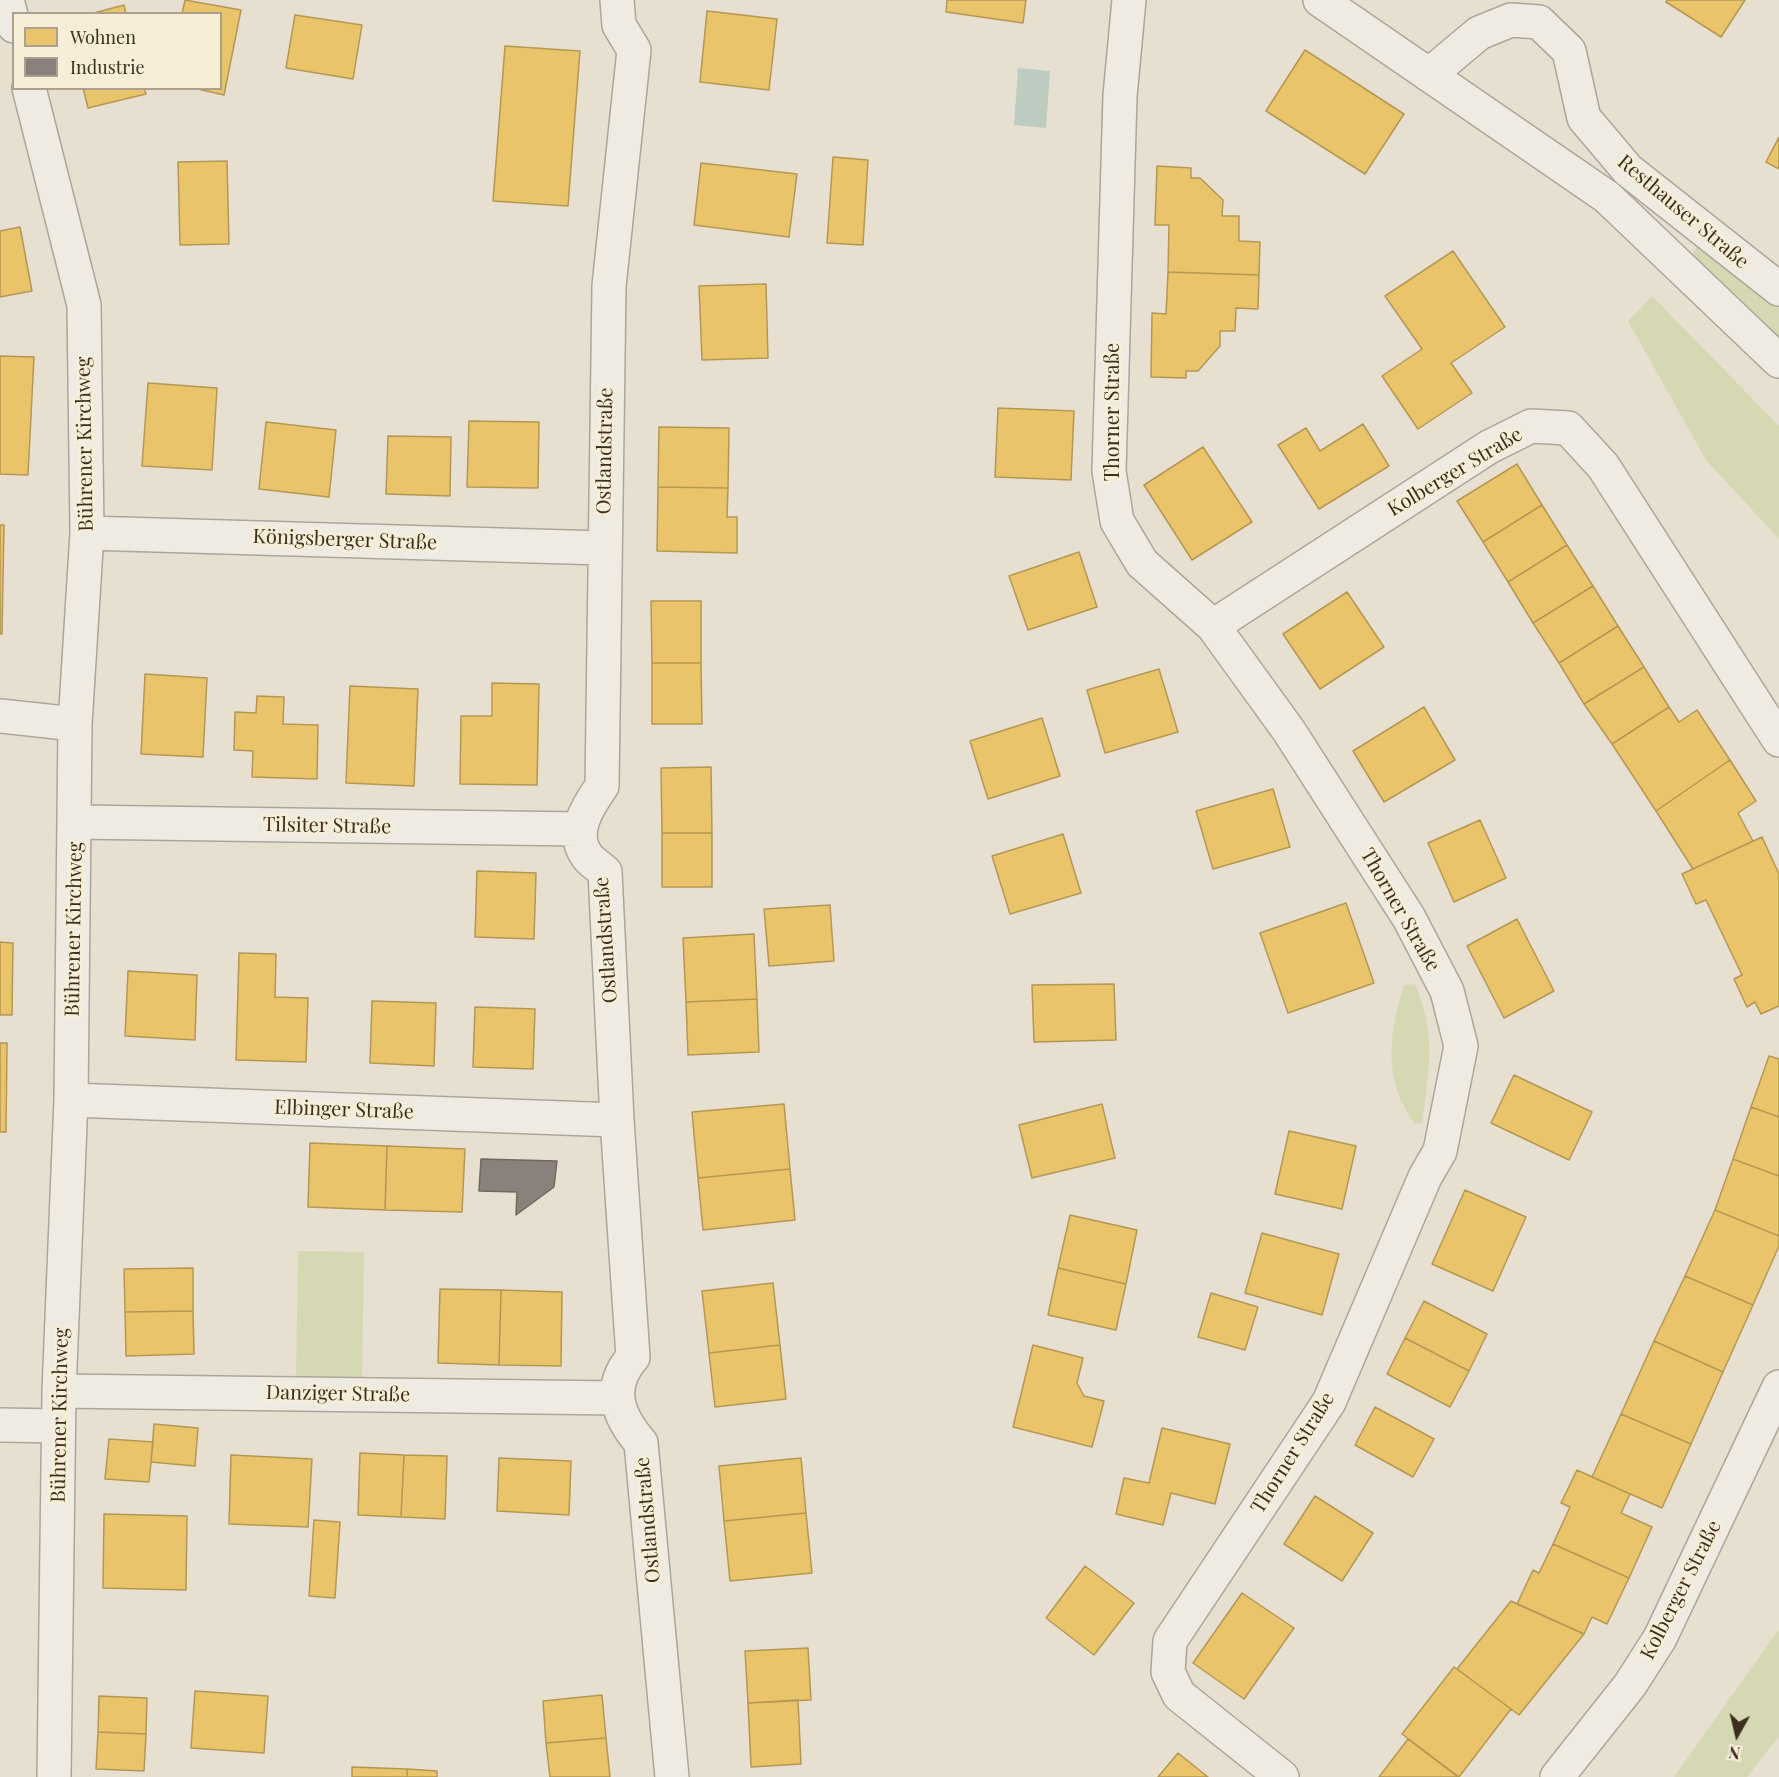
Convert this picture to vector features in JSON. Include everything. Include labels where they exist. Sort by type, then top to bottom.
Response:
[{"type":"street","points":[[7,0],[12,19]]},
{"type":"street","name":"Ostlandstraße","points":[[617,0],[619,25],[634,50],[609,285],[603,548],[602,786],[588,807],[579,829],[586,856],[605,872],[617,1120],[633,1357],[621,1371],[617,1398],[625,1425],[641,1443],[672,1777]]},
{"type":"street","name":"Thorner Straße","points":[[1129,0],[1120,96],[1109,471],[1117,521],[1142,563],[1213,626],[1289,731],[1409,918],[1447,991],[1461,1046],[1440,1151],[1425,1177],[1329,1402],[1170,1641],[1168,1672],[1179,1695],[1282,1777]]},
{"type":"street","name":"Resthauser Straße","points":[[1320,0],[1607,197],[1779,361]]},
{"type":"street","name":"Resthauser Straße","points":[[1429,75],[1479,33],[1511,20],[1539,22],[1569,51],[1584,118],[1628,170],[1779,289]]},
{"type":"street","name":"Bührener Kirchweg","points":[[30,90],[84,305],[87,533],[75,724],[76,822],[71,1100],[58,1426],[54,1777]]},
{"type":"street","name":"Kolberger Straße","points":[[1213,626],[1489,447],[1531,426],[1568,428],[1603,466],[1779,740]]},
{"type":"street","name":"Königsberger Straße","points":[[87,533],[603,548]]},
{"type":"street","points":[[0,716],[75,724]]},
{"type":"street","name":"Tilsiter Straße","points":[[76,822],[579,829]]},
{"type":"street","name":"Elbinger Straße","points":[[71,1100],[617,1120]]},
{"type":"street","name":"Kolberger Straße","points":[[1557,1777],[1630,1684],[1660,1638],[1779,1387]]},
{"type":"street","name":"Danziger Straße","points":[[59,1391],[617,1398]]},
{"type":"street","points":[[0,1425],[58,1426]]},
{"type":"green space","points":[[1710,229],[1779,298],[1779,337],[1692,254]]},
{"type":"green space","points":[[1652,296],[1779,426],[1779,539],[1706,460],[1628,321]]},
{"type":"green space","points":[[1415,984],[1422,1003],[1429,1037],[1429,1069],[1422,1123],[1415,1124],[1397,1090],[1393,1073],[1392,1038],[1404,985]]},
{"type":"green space","points":[[298,1251],[364,1252],[362,1382],[296,1381]]},
{"type":"green space","points":[[1779,1629],[1779,1736],[1747,1777],[1674,1777]]},
{"type":"shaded area","points":[[1018,68],[1050,71],[1046,128],[1014,125]]},
{"type":"building: Wohnen","points":[[185,0],[241,10],[224,95],[202,90],[222,90],[222,12],[182,12]]},
{"type":"building: Wohnen","points":[[947,0],[1026,0],[1023,23],[946,12]]},
{"type":"building: Wohnen","points":[[1667,0],[1745,0],[1721,37],[1666,2]]},
{"type":"building: Wohnen","points":[[124,5],[126,12],[98,12]]},
{"type":"building: Wohnen","points":[[707,11],[777,19],[769,90],[700,82]]},
{"type":"building: Wohnen","points":[[295,15],[362,25],[353,79],[286,68]]},
{"type":"building: Wohnen","points":[[505,46],[580,51],[568,206],[493,201]]},
{"type":"building: Wohnen","points":[[1305,50],[1404,114],[1365,174],[1266,111]]},
{"type":"building: Wohnen","points":[[84,90],[145,90],[146,94],[88,108]]},
{"type":"building: Wohnen","points":[[1779,137],[1779,169],[1766,162]]},
{"type":"building: Wohnen","points":[[833,157],[868,160],[863,245],[827,243]]},
{"type":"building: Wohnen","points":[[227,161],[229,244],[180,245],[178,162]]},
{"type":"building: Wohnen","points":[[701,163],[797,174],[789,237],[694,225]]},
{"type":"building: Wohnen","points":[[1157,166],[1191,168],[1191,178],[1200,178],[1223,200],[1222,216],[1239,216],[1239,241],[1260,242],[1259,275],[1168,272],[1169,225],[1155,225]]},
{"type":"building: Wohnen","points":[[20,227],[32,291],[0,297],[0,231]]},
{"type":"building: Wohnen","points":[[1453,251],[1505,327],[1451,363],[1472,393],[1418,429],[1382,376],[1422,349],[1385,296]]},
{"type":"building: Wohnen","points":[[1168,272],[1259,275],[1258,309],[1236,308],[1235,331],[1220,331],[1220,346],[1198,371],[1186,371],[1186,378],[1151,377],[1152,313],[1166,314]]},
{"type":"building: Wohnen","points":[[766,284],[768,358],[702,360],[699,286]]},
{"type":"building: Wohnen","points":[[0,356],[34,357],[28,475],[0,474]]},
{"type":"building: Wohnen","points":[[148,383],[217,388],[212,470],[142,466]]},
{"type":"building: Wohnen","points":[[998,408],[1074,411],[1071,480],[995,477]]},
{"type":"building: Wohnen","points":[[469,421],[539,422],[538,488],[467,487]]},
{"type":"building: Wohnen","points":[[266,422],[336,430],[329,497],[259,489]]},
{"type":"building: Wohnen","points":[[1363,424],[1389,466],[1319,509],[1278,445],[1306,428],[1320,451]]},
{"type":"building: Wohnen","points":[[659,427],[729,428],[728,488],[658,487]]},
{"type":"building: Wohnen","points":[[388,436],[451,437],[450,496],[386,494]]},
{"type":"building: Wohnen","points":[[1203,447],[1252,522],[1192,560],[1144,485]]},
{"type":"building: Wohnen","points":[[1517,464],[1542,505],[1483,542],[1457,501]]},
{"type":"building: Wohnen","points":[[658,487],[728,488],[727,517],[737,517],[737,553],[657,551]]},
{"type":"building: Wohnen","points":[[1542,505],[1567,545],[1508,582],[1483,542]]},
{"type":"building: Wohnen","points":[[0,525],[4,525],[2,634],[0,634]]},
{"type":"building: Wohnen","points":[[1567,545],[1593,586],[1533,623],[1508,582]]},
{"type":"building: Wohnen","points":[[1079,552],[1097,607],[1028,630],[1009,576]]},
{"type":"building: Wohnen","points":[[1593,586],[1618,626],[1559,663],[1533,623]]},
{"type":"building: Wohnen","points":[[1347,592],[1384,647],[1320,689],[1283,634]]},
{"type":"building: Wohnen","points":[[651,601],[701,601],[701,663],[652,663]]},
{"type":"building: Wohnen","points":[[1618,626],[1644,667],[1584,704],[1559,663]]},
{"type":"building: Wohnen","points":[[652,663],[701,663],[702,724],[652,724]]},
{"type":"building: Wohnen","points":[[1644,667],[1669,707],[1612,744],[1584,704]]},
{"type":"building: Wohnen","points":[[1159,669],[1178,732],[1105,753],[1087,690]]},
{"type":"building: Wohnen","points":[[145,674],[207,678],[203,757],[141,754]]},
{"type":"building: Wohnen","points":[[492,683],[539,684],[537,785],[460,784],[461,716],[492,716]]},
{"type":"building: Wohnen","points":[[350,686],[418,689],[414,786],[346,783]]},
{"type":"building: Wohnen","points":[[257,696],[284,697],[283,724],[318,725],[317,779],[252,777],[253,751],[234,750],[235,712],[256,713]]},
{"type":"building: Wohnen","points":[[1424,707],[1455,760],[1384,802],[1353,751]]},
{"type":"building: Wohnen","points":[[1669,707],[1679,722],[1697,710],[1730,760],[1656,811],[1612,744]]},
{"type":"building: Wohnen","points":[[1042,718],[1060,776],[988,799],[970,741]]},
{"type":"building: Wohnen","points":[[1730,760],[1756,801],[1738,813],[1753,841],[1693,869],[1656,811]]},
{"type":"building: Wohnen","points":[[711,767],[712,833],[662,833],[661,768]]},
{"type":"building: Wohnen","points":[[1273,789],[1290,847],[1213,869],[1196,811]]},
{"type":"building: Wohnen","points":[[1480,820],[1506,878],[1454,902],[1428,843]]},
{"type":"building: Wohnen","points":[[662,833],[712,833],[712,887],[662,887]]},
{"type":"building: Wohnen","points":[[1063,834],[1081,893],[1010,914],[992,856]]},
{"type":"building: Wohnen","points":[[1762,837],[1779,874],[1779,1006],[1761,1014],[1755,1002],[1747,1007],[1734,979],[1742,975],[1706,900],[1696,904],[1682,874]]},
{"type":"building: Wohnen","points":[[477,871],[536,873],[534,939],[475,937]]},
{"type":"building: Wohnen","points":[[1346,903],[1374,983],[1288,1013],[1260,933]]},
{"type":"building: Wohnen","points":[[830,905],[834,961],[769,966],[764,909]]},
{"type":"building: Wohnen","points":[[1517,919],[1554,991],[1504,1018],[1467,946]]},
{"type":"building: Wohnen","points":[[754,934],[757,999],[686,1002],[683,938]]},
{"type":"building: Wohnen","points":[[0,942],[13,943],[12,1015],[0,1015]]},
{"type":"building: Wohnen","points":[[239,953],[276,954],[275,997],[308,998],[306,1062],[236,1060]]},
{"type":"building: Wohnen","points":[[128,971],[197,975],[195,1040],[125,1036]]},
{"type":"building: Wohnen","points":[[1114,984],[1116,1040],[1034,1042],[1032,985]]},
{"type":"building: Wohnen","points":[[757,999],[759,1052],[688,1055],[686,1002]]},
{"type":"building: Wohnen","points":[[372,1001],[436,1003],[434,1066],[370,1063]]},
{"type":"building: Wohnen","points":[[475,1007],[535,1009],[533,1069],[473,1067]]},
{"type":"building: Wohnen","points":[[0,1043],[7,1043],[6,1132],[0,1132]]},
{"type":"building: Wohnen","points":[[1769,1056],[1779,1059],[1779,1117],[1751,1107]]},
{"type":"building: Wohnen","points":[[1514,1075],[1592,1112],[1569,1160],[1491,1123]]},
{"type":"building: Wohnen","points":[[784,1104],[790,1169],[698,1178],[692,1112]]},
{"type":"building: Wohnen","points":[[1102,1104],[1115,1158],[1032,1178],[1019,1125]]},
{"type":"building: Wohnen","points":[[1751,1107],[1779,1117],[1779,1176],[1733,1159]]},
{"type":"building: Wohnen","points":[[1289,1131],[1356,1146],[1342,1209],[1275,1194]]},
{"type":"building: Wohnen","points":[[310,1143],[387,1146],[385,1210],[308,1207]]},
{"type":"building: Wohnen","points":[[387,1146],[465,1149],[462,1212],[385,1210]]},
{"type":"building: Wohnen","points":[[1733,1159],[1779,1176],[1779,1236],[1715,1210]]},
{"type":"building: Wohnen","points":[[790,1169],[795,1220],[703,1230],[698,1178]]},
{"type":"building: Wohnen","points":[[1465,1190],[1526,1217],[1493,1291],[1432,1264]]},
{"type":"building: Wohnen","points":[[1715,1210],[1779,1236],[1779,1246],[1753,1305],[1685,1276]]},
{"type":"building: Wohnen","points":[[1070,1215],[1137,1230],[1126,1284],[1058,1268]]},
{"type":"building: Wohnen","points":[[1262,1233],[1339,1254],[1322,1315],[1245,1293]]},
{"type":"building: Wohnen","points":[[193,1268],[193,1311],[125,1312],[124,1269]]},
{"type":"building: Wohnen","points":[[1058,1268],[1126,1284],[1116,1330],[1048,1315]]},
{"type":"building: Wohnen","points":[[1685,1276],[1753,1305],[1723,1372],[1654,1341]]},
{"type":"building: Wohnen","points":[[773,1283],[780,1345],[709,1353],[702,1291]]},
{"type":"building: Wohnen","points":[[440,1289],[501,1290],[499,1365],[438,1363]]},
{"type":"building: Wohnen","points":[[501,1290],[562,1292],[561,1366],[499,1365]]},
{"type":"building: Wohnen","points":[[1211,1293],[1258,1307],[1245,1350],[1198,1337]]},
{"type":"building: Wohnen","points":[[1424,1301],[1487,1334],[1469,1371],[1405,1338]]},
{"type":"building: Wohnen","points":[[193,1311],[194,1354],[126,1356],[125,1312]]},
{"type":"building: Wohnen","points":[[1405,1338],[1469,1371],[1450,1407],[1387,1374]]},
{"type":"building: Wohnen","points":[[1654,1341],[1723,1372],[1691,1444],[1621,1414]]},
{"type":"building: Wohnen","points":[[780,1345],[786,1399],[715,1407],[709,1353]]},
{"type":"building: Wohnen","points":[[1033,1345],[1083,1358],[1077,1383],[1084,1396],[1104,1401],[1092,1447],[1013,1427]]},
{"type":"building: Wohnen","points":[[1375,1407],[1434,1439],[1413,1477],[1355,1445]]},
{"type":"building: Wohnen","points":[[1621,1414],[1691,1444],[1662,1508],[1592,1477]]},
{"type":"building: Wohnen","points":[[154,1424],[198,1428],[195,1466],[151,1462]]},
{"type":"building: Wohnen","points":[[1162,1428],[1230,1444],[1215,1504],[1171,1493],[1163,1525],[1116,1514],[1124,1478],[1149,1483]]},
{"type":"building: Wohnen","points":[[109,1439],[153,1442],[149,1482],[105,1479]]},
{"type":"building: Wohnen","points":[[360,1453],[404,1455],[401,1517],[358,1515]]},
{"type":"building: Wohnen","points":[[231,1455],[312,1459],[308,1527],[229,1524]]},
{"type":"building: Wohnen","points":[[404,1455],[447,1456],[445,1519],[401,1517]]},
{"type":"building: Wohnen","points":[[499,1458],[571,1461],[569,1515],[497,1511]]},
{"type":"building: Wohnen","points":[[801,1458],[806,1513],[724,1521],[719,1466]]},
{"type":"building: Wohnen","points":[[1577,1470],[1630,1494],[1621,1513],[1652,1527],[1629,1578],[1553,1544],[1570,1507],[1561,1503]]},
{"type":"building: Wohnen","points":[[1315,1496],[1373,1533],[1342,1581],[1284,1544]]},
{"type":"building: Wohnen","points":[[806,1513],[812,1573],[730,1581],[724,1521]]},
{"type":"building: Wohnen","points":[[104,1514],[187,1516],[186,1590],[103,1588]]},
{"type":"building: Wohnen","points":[[314,1520],[340,1522],[335,1598],[309,1596]]},
{"type":"building: Wohnen","points":[[1553,1544],[1629,1578],[1607,1624],[1592,1617],[1584,1634],[1517,1604],[1533,1570],[1539,1573]]},
{"type":"building: Wohnen","points":[[1085,1566],[1134,1603],[1094,1655],[1046,1618]]},
{"type":"building: Wohnen","points":[[1242,1593],[1294,1628],[1244,1699],[1193,1663]]},
{"type":"building: Wohnen","points":[[1511,1601],[1584,1634],[1519,1715],[1457,1669]]},
{"type":"building: Wohnen","points":[[808,1648],[811,1700],[748,1703],[745,1651]]},
{"type":"building: Wohnen","points":[[1454,1667],[1511,1709],[1459,1777],[1402,1734]]},
{"type":"building: Wohnen","points":[[195,1691],[268,1696],[264,1753],[191,1748]]},
{"type":"building: Wohnen","points":[[602,1695],[606,1738],[546,1743],[543,1701]]},
{"type":"building: Wohnen","points":[[99,1696],[147,1698],[146,1734],[98,1732]]},
{"type":"building: Wohnen","points":[[798,1700],[801,1764],[751,1767],[748,1703]]},
{"type":"building: Wohnen","points":[[98,1732],[146,1734],[144,1771],[96,1769]]},
{"type":"building: Wohnen","points":[[606,1738],[610,1777],[550,1777],[546,1743]]},
{"type":"building: Wohnen","points":[[1408,1739],[1458,1777],[1379,1777]]},
{"type":"building: Wohnen","points":[[1178,1753],[1208,1777],[1158,1777]]},
{"type":"building: Wohnen","points":[[352,1767],[407,1769],[407,1777],[352,1777]]},
{"type":"building: Wohnen","points":[[407,1769],[437,1771],[437,1777],[407,1777]]},
{"type":"building: Industrie","points":[[481,1159],[557,1161],[554,1187],[516,1215],[517,1192],[479,1191]]}]
